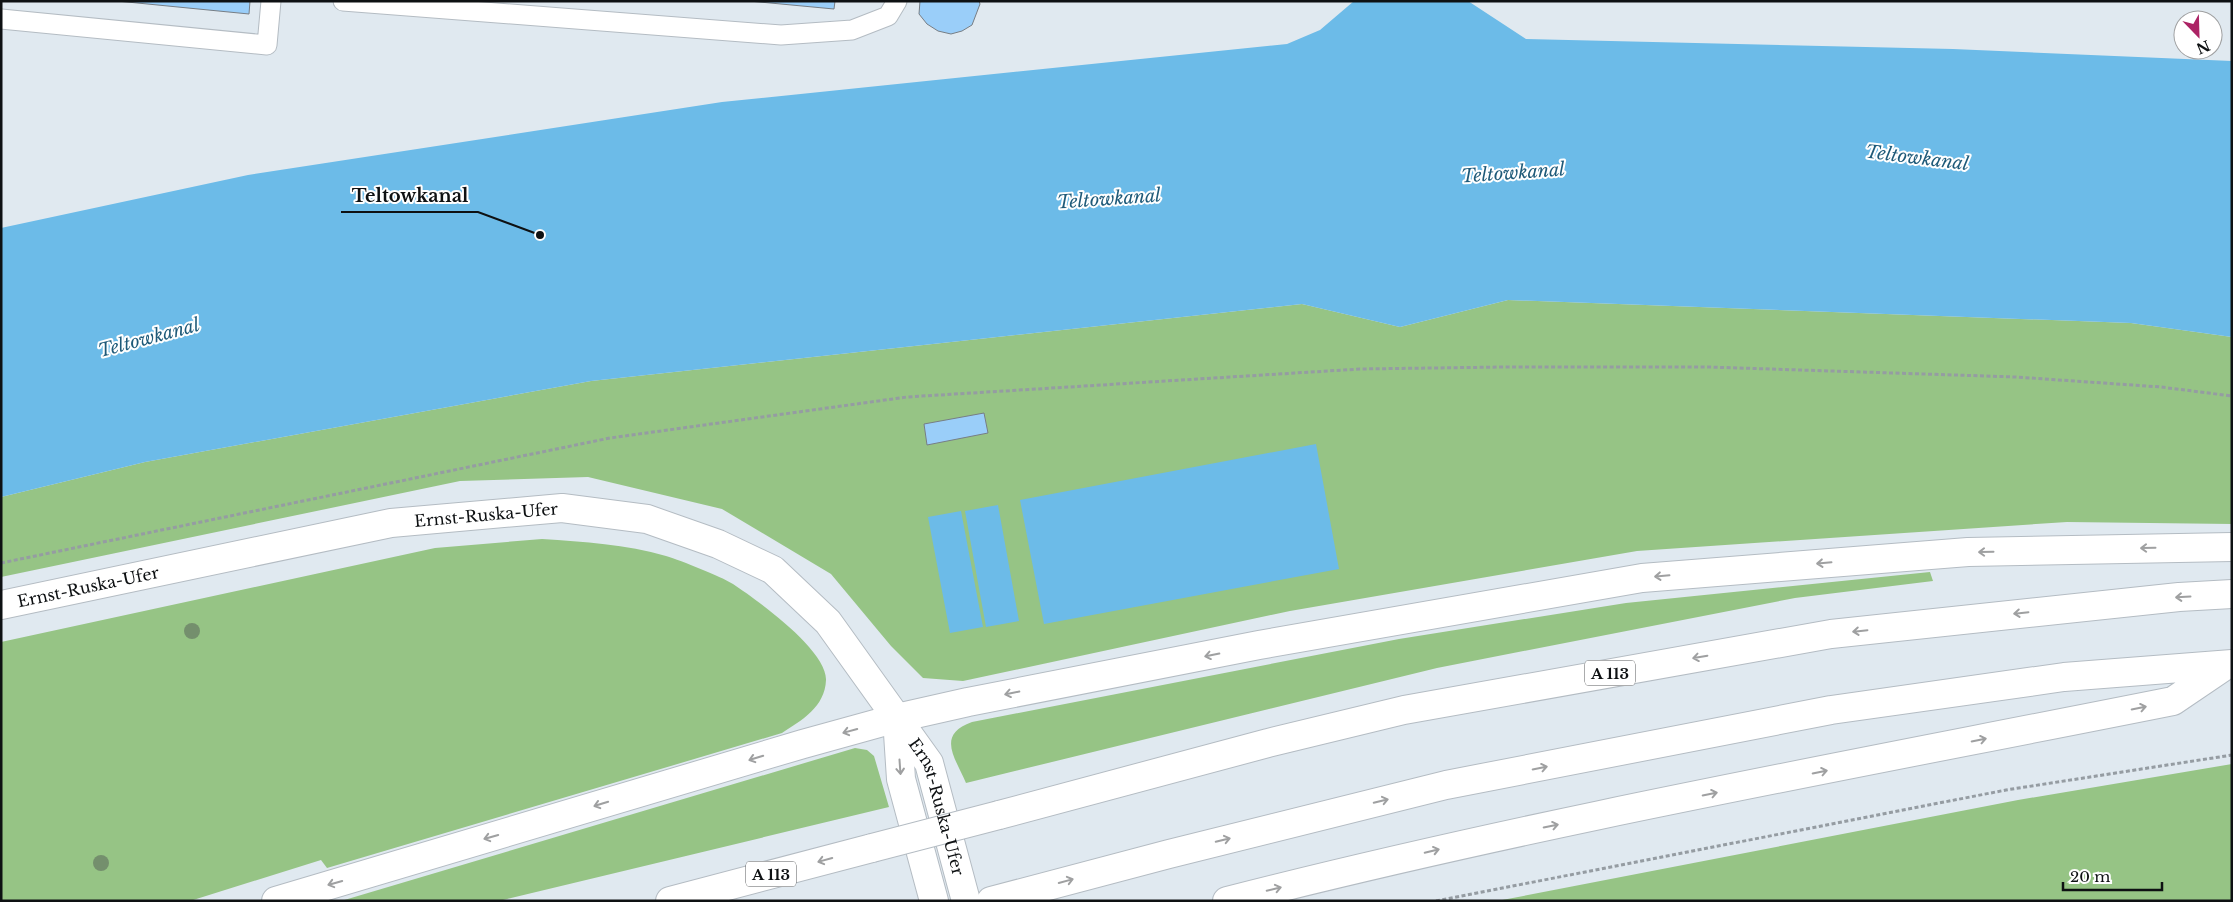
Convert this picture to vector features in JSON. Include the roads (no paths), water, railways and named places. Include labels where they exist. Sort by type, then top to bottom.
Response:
[{"type":"main road","name":"Ernst-Ruska-Ufer","points":[[1,605],[390,523],[562,508],[648,519],[718,544],[773,570],[828,622],[929,763],[966,901]]},
{"type":"main road","points":[[276,901],[803,744],[897,718],[968,702],[1259,645],[1642,578],[1968,552],[2232,547]]},
{"type":"main road","name":"A 113","points":[[670,901],[1268,743],[1404,710],[1831,634],[2179,596],[2232,594]]},
{"type":"main road","points":[[991,901],[1169,854],[1446,785],[1831,710],[2064,677],[2230,664]]},
{"type":"main road","points":[[1227,901],[1332,874],[1503,835],[2173,701],[2230,664]]},
{"type":"main road","name":"Ernst-Ruska-Ufer","points":[[897,718],[901,779],[934,901]]},
{"type":"lane","points":[[1,19],[267,45],[271,1]]},
{"type":"lane","points":[[343,1],[782,35],[852,30],[888,16],[897,1]]},
{"type":"water","points":[[1354,1],[1468,1],[1526,39],[1953,49],[2173,58],[2173,60],[2232,61],[2232,337],[2131,323],[1508,300],[1400,327],[1302,304],[591,381],[145,462],[1,497],[1,228],[248,175],[722,102],[1287,44],[1320,30]]},
{"type":"water","points":[[1316,444],[1339,569],[1044,624],[1020,500]]},
{"type":"water","points":[[998,505],[1019,621],[986,627],[965,511]]},
{"type":"water","points":[[961,511],[983,627],[950,633],[928,517]]},
{"type":"place","name":"Teltowkanal","points":[[540,235]]}]
